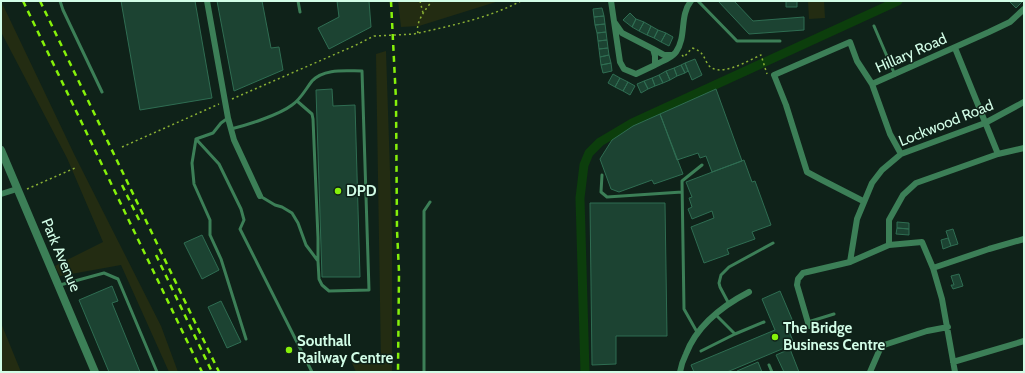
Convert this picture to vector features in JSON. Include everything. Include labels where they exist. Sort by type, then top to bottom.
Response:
[{"type":"street","points":[[207,1],[228,118],[234,140],[260,196]]},
{"type":"street","points":[[611,1],[620,62],[624,69],[636,74],[676,54],[682,38],[686,8],[691,1]]},
{"type":"street","name":"Hillary Road","points":[[901,154],[890,134],[872,84],[895,75],[1010,22],[1024,8]]},
{"type":"street","points":[[615,23],[622,33],[653,49],[664,54],[676,54]]},
{"type":"street","points":[[864,201],[807,172],[786,104],[775,78],[850,42],[857,61],[872,84]]},
{"type":"street","points":[[955,48],[998,154]]},
{"type":"street","points":[[653,49],[655,65]]},
{"type":"street","name":"Lockwood Road","points":[[850,262],[857,218],[872,183],[882,170],[901,154],[986,123],[1024,102]]},
{"type":"street","points":[[889,245],[889,220],[903,195],[916,183],[998,154],[1024,148]]},
{"type":"street","name":"Park Avenue","points":[[1,150],[95,372]]},
{"type":"street","points":[[1,194],[17,189]]},
{"type":"street","points":[[933,268],[1024,239]]},
{"type":"street","points":[[808,324],[797,285],[800,276],[810,271],[850,262],[889,245],[922,242],[933,268],[942,299],[955,372]]},
{"type":"street","points":[[680,372],[680,367],[687,350],[697,332],[716,314],[749,292]]},
{"type":"street","points":[[870,372],[880,349],[884,345],[927,331],[948,327]]},
{"type":"street","points":[[953,362],[1024,341]]},
{"type":"lane","points":[[60,1],[102,92]]},
{"type":"lane","points":[[298,1],[300,12]]},
{"type":"lane","points":[[698,1],[737,41],[780,41]]},
{"type":"lane","points":[[874,26],[895,75]]},
{"type":"lane","points":[[231,129],[246,125],[289,108],[297,101],[317,76],[332,71],[362,71],[369,290],[329,290],[322,285],[319,278],[313,119],[312,114],[297,101]]},
{"type":"lane","points":[[196,139],[213,133],[221,123],[228,118]]},
{"type":"lane","points":[[196,139],[192,163],[194,184],[210,220],[210,235],[221,259],[246,339]]},
{"type":"lane","points":[[196,139],[219,164],[241,209],[244,220],[240,229],[312,372]]},
{"type":"lane","points":[[697,332],[684,309],[682,181],[702,165]]},
{"type":"lane","points":[[602,175],[601,192],[607,197],[682,192]]},
{"type":"lane","points":[[260,196],[292,213],[298,223],[306,245],[318,261]]},
{"type":"lane","points":[[424,372],[424,211],[430,202]]},
{"type":"lane","points":[[729,304],[719,283],[720,275],[729,267],[773,243]]},
{"type":"lane","points":[[58,285],[104,273],[118,279],[157,372]]},
{"type":"lane","points":[[716,314],[735,334]]},
{"type":"lane","points":[[808,324],[834,314]]},
{"type":"lane","points":[[701,351],[735,334],[764,322]]},
{"type":"lane","points":[[769,365],[772,372]]},
{"type":"path","points":[[420,1],[423,13]]},
{"type":"path","points":[[418,33],[417,29],[423,13],[432,1]]},
{"type":"path","points":[[229,100],[374,36],[414,34],[477,18],[510,7],[521,1]]},
{"type":"path","points":[[676,54],[684,57],[692,48],[698,50],[705,56],[709,66],[714,70],[724,71],[761,55],[764,64]]},
{"type":"path","points":[[122,147],[217,105]]},
{"type":"path","points":[[17,189],[26,189],[75,168]]},
{"type":"green space","points":[[1,1],[75,156],[161,326],[178,372],[169,372],[121,265],[60,276],[55,266],[103,242],[67,158],[1,32]]},
{"type":"green space","points":[[398,1],[499,1],[419,26],[401,27]]},
{"type":"green space","points":[[808,1],[824,1],[825,18],[809,19]]},
{"type":"green space","points":[[386,51],[392,232],[392,372],[356,372],[352,363],[381,363],[376,54]]},
{"type":"green space","points":[[1,323],[21,372],[1,372]]},
{"type":"building","points":[[121,1],[195,1],[212,98],[140,110]]},
{"type":"building","points":[[217,1],[262,1],[271,48],[279,47],[283,70],[234,91]]},
{"type":"building","points":[[337,1],[369,1],[371,27],[329,49],[318,28],[339,17]]},
{"type":"building","points":[[718,1],[734,1],[753,21],[804,17],[804,30],[749,34]]},
{"type":"building","points":[[786,1],[797,1],[797,7],[786,7]]},
{"type":"building","points":[[1009,1],[1023,1],[1016,8]]},
{"type":"building","points":[[602,8],[604,16],[594,17],[593,9]]},
{"type":"building","points":[[630,13],[636,19],[632,27],[623,20]]},
{"type":"building","points":[[604,16],[605,24],[595,25],[594,17]]},
{"type":"building","points":[[636,19],[644,22],[639,31],[632,27]]},
{"type":"building","points":[[644,22],[651,26],[647,35],[639,31]]},
{"type":"building","points":[[605,24],[606,32],[597,33],[595,25]]},
{"type":"building","points":[[651,26],[658,30],[654,38],[647,35]]},
{"type":"building","points":[[658,30],[666,33],[661,42],[654,38]]},
{"type":"building","points":[[606,32],[607,40],[598,41],[597,33]]},
{"type":"building","points":[[666,33],[673,37],[669,46],[661,42]]},
{"type":"building","points":[[607,40],[608,48],[599,49],[598,41]]},
{"type":"building","points":[[608,48],[609,55],[600,57],[599,49]]},
{"type":"building","points":[[609,55],[611,63],[601,65],[600,57]]},
{"type":"building","points":[[695,59],[702,75],[692,80],[685,63]]},
{"type":"building","points":[[611,63],[612,71],[603,73],[601,65]]},
{"type":"building","points":[[685,63],[688,71],[685,73],[681,65]]},
{"type":"building","points":[[681,65],[685,73],[677,76],[674,68]]},
{"type":"building","points":[[674,68],[677,76],[670,80],[666,71]]},
{"type":"building","points":[[666,71],[670,80],[663,83],[659,75]]},
{"type":"building","points":[[613,74],[620,78],[615,87],[608,83]]},
{"type":"building","points":[[659,75],[663,83],[655,86],[652,78]]},
{"type":"building","points":[[620,78],[628,82],[623,91],[615,87]]},
{"type":"building","points":[[652,78],[655,86],[648,89],[644,81]]},
{"type":"building","points":[[644,81],[648,89],[641,93],[637,84]]},
{"type":"building","points":[[628,82],[635,86],[630,95],[623,91]]},
{"type":"building","name":"DPD","points":[[332,89],[333,106],[355,105],[360,277],[322,277],[316,90]]},
{"type":"building","points":[[716,89],[742,161],[712,172],[706,156],[700,158],[698,153],[677,160],[660,114]]},
{"type":"building","points":[[660,114],[683,174],[654,184],[652,180],[619,192],[611,189],[600,159],[612,140],[633,126]]},
{"type":"building","points":[[744,160],[752,182],[755,181],[771,225],[752,232],[755,239],[727,249],[729,254],[704,263],[691,227],[714,218],[712,211],[692,219],[688,209],[692,207],[689,198],[692,197],[686,182]]},
{"type":"building","points":[[590,203],[665,203],[667,336],[616,336],[616,364],[592,365]]},
{"type":"building","points":[[897,222],[909,223],[909,229],[897,228]]},
{"type":"building","points":[[897,228],[909,229],[909,235],[896,234]]},
{"type":"building","points":[[953,229],[958,244],[951,246],[946,231]]},
{"type":"building","points":[[202,235],[219,270],[202,279],[184,243]]},
{"type":"building","points":[[948,238],[951,246],[943,249],[941,240]]},
{"type":"building","points":[[959,274],[963,286],[953,289],[951,285],[954,285],[951,276]]},
{"type":"building","points":[[112,286],[118,301],[112,303],[140,372],[109,372],[79,300]]},
{"type":"building","name":"The Bridge Business Centre","points":[[780,291],[794,324],[787,326],[794,344],[727,372],[694,372],[691,365],[775,330],[762,299]]},
{"type":"building","points":[[221,301],[241,342],[227,348],[208,307]]},
{"type":"building","points":[[790,349],[799,372],[784,372],[776,355]]},
{"type":"building","points":[[758,362],[762,372],[737,371]]},
{"type":"waterway","points":[[585,372],[580,198],[584,165],[589,153],[600,142],[632,123],[898,1]]},
{"type":"railway","points":[[23,1],[202,372]]},
{"type":"railway","points":[[40,1],[219,372]]},
{"type":"railway","points":[[391,1],[396,100],[397,230],[399,272],[398,372]]},
{"type":"railway","points":[[122,185],[141,224]]},
{"type":"railway","points":[[156,255],[212,372]]},
{"type":"place","name":"DPD","points":[[338,191]]},
{"type":"place","name":"The Bridge Business Centre","points":[[775,337]]},
{"type":"place","name":"Southall Railway Centre","points":[[289,350]]}]
